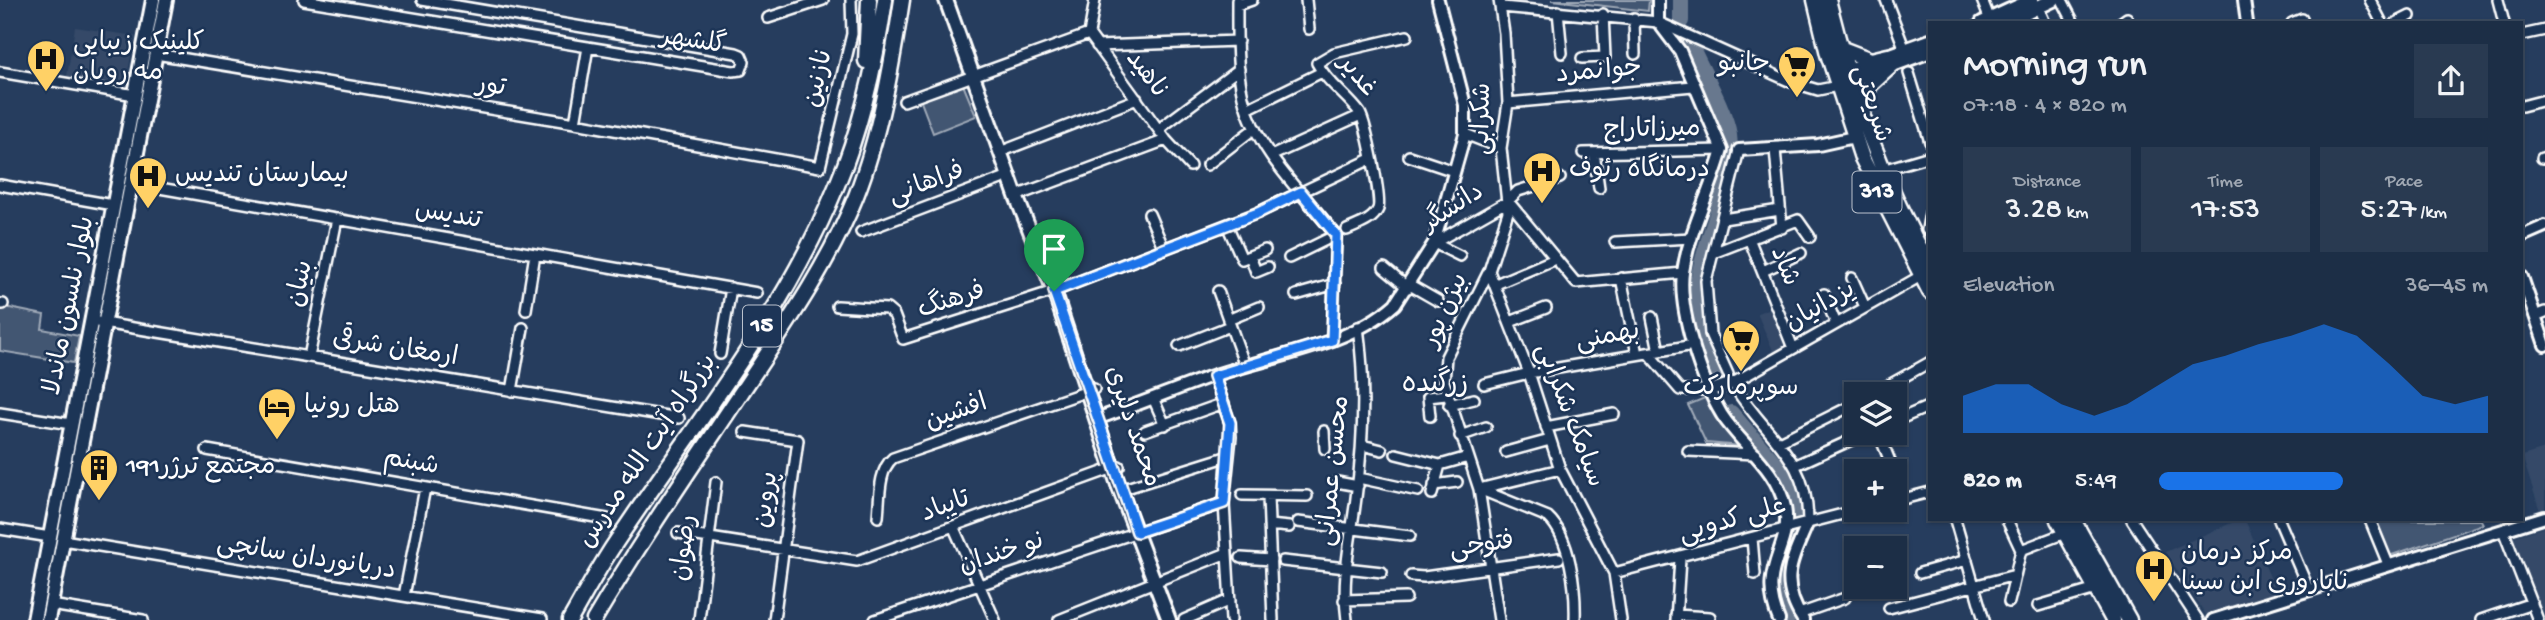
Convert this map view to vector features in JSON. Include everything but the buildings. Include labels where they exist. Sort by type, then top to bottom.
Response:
[{"type":"main road","name":"بلوار نلسون ماندلا","points":[[34,620],[153,0]]},
{"type":"main road","name":"بلوار نلسون ماندلا","points":[[48,620],[166,0]]},
{"type":"main road","points":[[865,91],[869,0]]},
{"type":"main road","name":"بزرگراه آیت الله مدرس","points":[[570,618],[615,544],[747,350],[795,271],[840,178],[865,91],[885,0]]},
{"type":"main road","name":"بزرگراه آیت الله مدرس","points":[[594,620],[632,556],[791,318],[842,226],[867,164],[896,41],[902,0]]},
{"type":"main road","name":"محمد دلیری","points":[[946,0],[1116,467],[1175,620]]},
{"type":"main road","name":"شریعتی","points":[[1815,0],[1842,79],[1854,137],[1878,193],[1927,271]]},
{"type":"main road","name":"شریعتی","points":[[1828,0],[1840,48],[1842,79],[1864,122],[1882,170],[1927,271]]},
{"type":"main road","points":[[1986,21],[2053,0]]},
{"type":"main road","points":[[2008,21],[2035,4]]},
{"type":"main road","points":[[1864,122],[1862,108],[1870,86],[1890,60],[1905,50],[1928,42]]},
{"type":"main road","points":[[1840,48],[1871,60],[1890,60]]},
{"type":"main road","points":[[1842,79],[1890,60],[1928,51]]},
{"type":"main road","points":[[2065,524],[2113,620]]},
{"type":"main road","points":[[2065,524],[2129,620]]},
{"type":"main road","name":"محمد دلیری","points":[[1159,581],[1169,620]]},
{"type":"street","name":"گلشهر","points":[[307,0],[733,71],[741,69],[744,62],[741,55],[736,53],[422,0]]},
{"type":"street","points":[[768,18],[823,0]]},
{"type":"street","name":"نازنین","points":[[820,167],[852,34],[851,0]]},
{"type":"street","points":[[904,101],[1088,34],[1095,0]]},
{"type":"street","points":[[1252,0],[1237,2],[1240,69],[1247,109],[1271,156],[1336,235],[1332,340]]},
{"type":"street","points":[[1306,0],[1309,29]]},
{"type":"street","points":[[1438,0],[1465,105],[1465,134],[1434,243],[1460,256]]},
{"type":"street","points":[[1658,0],[1658,22],[1680,51],[1722,150],[1683,273],[1694,345],[1711,390],[1724,417],[1756,454],[1784,502],[1784,529],[1769,586],[1779,620]]},
{"type":"street","points":[[1886,0],[1905,50]]},
{"type":"street","points":[[1982,0],[1986,21]]},
{"type":"street","points":[[2062,0],[2073,21]]},
{"type":"street","points":[[2244,0],[2244,21]]},
{"type":"street","points":[[2370,0],[2381,21]]},
{"type":"street","points":[[2498,0],[2503,21]]},
{"type":"street","points":[[1500,3],[1658,22],[1791,82],[1818,90],[1842,79]]},
{"type":"street","name":"شکرابی","points":[[1489,271],[1508,201],[1501,148],[1508,103],[1500,3]]},
{"type":"street","points":[[2035,4],[2044,21]]},
{"type":"street","points":[[466,27],[470,8]]},
{"type":"street","points":[[1558,11],[1562,53]]},
{"type":"street","points":[[1582,58],[1605,57],[1603,14]]},
{"type":"street","points":[[2400,21],[2410,16]]},
{"type":"street","points":[[1634,18],[1635,54]]},
{"type":"street","points":[[2297,21],[2302,19]]},
{"type":"street","points":[[575,123],[584,46],[582,27]]},
{"type":"street","points":[[2523,35],[2545,30]]},
{"type":"street","name":"ناهید","points":[[1088,34],[1166,140],[1190,166]]},
{"type":"street","points":[[1247,109],[1320,67],[1334,53],[1407,36]]},
{"type":"street","points":[[661,60],[665,41]]},
{"type":"street","points":[[1097,46],[1238,41]]},
{"type":"street","name":"تور","points":[[156,54],[575,123],[820,167]]},
{"type":"street","name":"غدیر","points":[[1320,67],[1361,115],[1380,206],[1371,219],[1347,230]]},
{"type":"street","points":[[1159,129],[1240,69]]},
{"type":"street","points":[[0,72],[135,95]]},
{"type":"street","points":[[1909,74],[1928,136]]},
{"type":"street","name":"جوانمرد","points":[[1508,103],[1693,86]]},
{"type":"street","points":[[1000,152],[1137,99]]},
{"type":"street","points":[[2523,106],[2545,101]]},
{"type":"street","points":[[1271,156],[1361,115]]},
{"type":"street","points":[[1207,165],[1255,128]]},
{"type":"street","points":[[1465,134],[1501,148]]},
{"type":"street","points":[[1844,598],[1801,617],[1791,599],[1787,577],[1808,522],[1796,465],[1779,442],[1754,418],[1732,382],[1710,334],[1706,281],[1739,150],[1775,149],[1854,137]]},
{"type":"street","points":[[1016,196],[1166,140]]},
{"type":"street","points":[[1775,149],[1782,228]]},
{"type":"street","name":"میرزاتاراج","points":[[1583,153],[1722,150]]},
{"type":"street","points":[[1594,153],[1599,188]]},
{"type":"street","points":[[1409,156],[1454,170]]},
{"type":"street","points":[[1882,170],[1928,157]]},
{"type":"street","points":[[1054,291],[1227,225],[1371,159]]},
{"type":"street","name":"فراهانی","points":[[861,232],[1009,176]]},
{"type":"street","name":"دانشگر","points":[[1100,418],[1214,376],[1332,340],[1387,312],[1409,287],[1434,243],[1508,201],[1518,191],[1560,178]]},
{"type":"street","name":"تندیس","points":[[131,183],[757,293]]},
{"type":"street","points":[[0,185],[113,205]]},
{"type":"street","points":[[1508,201],[1572,279],[1583,283],[1683,273]]},
{"type":"street","points":[[1723,219],[1780,210]]},
{"type":"street","points":[[1149,214],[1164,249]]},
{"type":"street","name":"بنیان","points":[[309,357],[337,219]]},
{"type":"street","points":[[1713,253],[1799,220],[1810,237]]},
{"type":"street","points":[[1927,230],[1928,224]]},
{"type":"street","points":[[1227,225],[1242,259],[1265,250]]},
{"type":"street","points":[[2523,236],[2545,226]]},
{"type":"street","points":[[1289,258],[1336,235]]},
{"type":"street","points":[[1615,242],[1692,238]]},
{"type":"street","name":"شاد","points":[[1750,241],[1793,348]]},
{"type":"street","points":[[1763,271],[1801,253]]},
{"type":"street","points":[[526,310],[535,254]]},
{"type":"street","points":[[1250,256],[1256,272],[1268,267]]},
{"type":"street","points":[[1496,284],[1555,259]]},
{"type":"street","points":[[1384,268],[1409,287],[1438,301]]},
{"type":"street","name":"سیامک شکرابی","points":[[1489,271],[1530,373],[1560,469],[1615,573]]},
{"type":"street","name":"بیژن پور","points":[[1489,271],[1446,357],[1446,394],[1479,489],[1499,620]]},
{"type":"street","name":"یزدانیان","points":[[1732,382],[1927,271]]},
{"type":"street","points":[[1621,278],[1637,354]]},
{"type":"street","points":[[1852,278],[1865,307]]},
{"type":"street","points":[[2523,279],[2540,314],[2545,345]]},
{"type":"street","points":[[1296,295],[1335,284]]},
{"type":"street","points":[[720,354],[731,288]]},
{"type":"street","name":"فرهنگ","points":[[837,306],[887,309],[894,315],[903,339],[1054,291]]},
{"type":"street","points":[[1218,291],[1245,366]]},
{"type":"street","points":[[1824,294],[1836,324]]},
{"type":"street","points":[[1179,346],[1259,307]]},
{"type":"street","points":[[1510,322],[1546,308]]},
{"type":"street","points":[[1652,317],[1659,351]]},
{"type":"street","name":"ارمغان شرقی","points":[[91,320],[679,418]]},
{"type":"street","name":"محسن عمرانی","points":[[1347,620],[1344,600],[1345,567],[1358,482],[1365,395],[1358,327]]},
{"type":"street","points":[[512,391],[523,328]]},
{"type":"street","name":"بهمنی","points":[[1484,384],[1530,373],[1694,345]]},
{"type":"street","points":[[1648,353],[1681,390],[1711,390],[1732,382]]},
{"type":"street","points":[[1894,382],[1928,363]]},
{"type":"street","points":[[1214,376],[1230,423],[1224,503],[1231,620]]},
{"type":"street","name":"افشین","points":[[878,517],[884,472],[893,458],[1090,390]]},
{"type":"street","points":[[1430,416],[1428,397],[1446,394]]},
{"type":"street","points":[[1153,398],[1164,425]]},
{"type":"street","points":[[1449,405],[1474,399]]},
{"type":"street","points":[[1145,431],[1224,403]]},
{"type":"street","points":[[1907,416],[1928,407]]},
{"type":"street","points":[[1779,442],[1844,409]]},
{"type":"street","points":[[0,413],[71,424]]},
{"type":"street","points":[[1546,427],[1614,414]]},
{"type":"street","points":[[1460,436],[1486,427]]},
{"type":"street","points":[[1324,431],[1325,449]]},
{"type":"street","name":"پروین","points":[[745,432],[798,440],[774,620]]},
{"type":"street","points":[[1506,452],[1550,440]]},
{"type":"street","points":[[1796,465],[1844,443]]},
{"type":"street","points":[[1362,445],[1382,450]]},
{"type":"street","name":"شبنم","points":[[207,450],[607,519]]},
{"type":"street","points":[[1688,451],[1756,454]]},
{"type":"street","points":[[1396,454],[1440,465],[1468,457]]},
{"type":"street","points":[[1124,488],[1229,456]]},
{"type":"street","points":[[1440,465],[1433,490],[1457,482]]},
{"type":"street","name":"تایباد","points":[[678,533],[857,561],[1116,467]]},
{"type":"street","points":[[1479,489],[1560,469]]},
{"type":"street","name":"رضوان","points":[[699,620],[716,482]]},
{"type":"street","points":[[1337,482],[1358,482],[1418,491]]},
{"type":"street","points":[[404,596],[425,488]]},
{"type":"street","points":[[1479,489],[1548,517],[1554,523],[1576,593],[1575,620]]},
{"type":"street","points":[[1907,498],[1928,493]]},
{"type":"street","points":[[1242,495],[1269,498],[1307,496]]},
{"type":"street","points":[[1269,498],[1273,620]]},
{"type":"street","name":"نو خندان","points":[[875,620],[1224,503]]},
{"type":"street","name":"علی کدویی","points":[[1615,573],[1680,559],[1844,513]]},
{"type":"street","points":[[2213,620],[2308,588],[2545,517]]},
{"type":"street","points":[[1955,521],[1984,620]]},
{"type":"street","points":[[2007,521],[2021,550],[2009,602]]},
{"type":"street","points":[[2134,521],[2198,620]]},
{"type":"street","points":[[2279,521],[2308,588]]},
{"type":"street","points":[[2370,521],[2388,564]]},
{"type":"street","points":[[2021,550],[2065,524]]},
{"type":"street","points":[[1269,525],[1352,528],[1410,536]]},
{"type":"street","points":[[954,528],[995,620]]},
{"type":"street","points":[[0,529],[50,537]]},
{"type":"street","points":[[2503,530],[2539,620]]},
{"type":"street","points":[[1752,538],[1755,573]]},
{"type":"street","name":"دریانوردان سانچی","points":[[63,540],[542,619]]},
{"type":"street","points":[[1059,620],[1227,553]]},
{"type":"street","name":"فتوحی","points":[[1411,576],[1563,557]]},
{"type":"street","points":[[1241,558],[1271,559]]},
{"type":"street","points":[[1680,559],[1676,617],[1710,617]]},
{"type":"street","points":[[1920,573],[1966,560]]},
{"type":"street","points":[[1283,561],[1382,572]]},
{"type":"street","points":[[1615,573],[1621,620]]},
{"type":"street","points":[[1889,608],[2015,575]]},
{"type":"street","points":[[2038,606],[2096,589]]},
{"type":"street","points":[[1344,600],[1406,598]]},
{"type":"street","points":[[1184,620],[1230,600]]},
{"type":"street","points":[[2481,620],[2532,603]]},
{"type":"street","points":[[51,605],[143,620]]},
{"type":"shaded area","points":[[1552,0],[1649,0],[1648,11]]},
{"type":"shaded area","points":[[75,27],[135,36],[126,81],[120,86],[67,76]]},
{"type":"shaded area","points":[[962,82],[976,116],[933,133],[920,99]]},
{"type":"shaded area","points":[[0,306],[44,315],[42,329],[79,336],[74,363],[0,351]]},
{"type":"shaded area","points":[[1774,307],[1790,347],[1775,355],[1757,313]]},
{"type":"shaded area","points":[[1707,397],[1742,446],[1706,443],[1688,405]]},
{"type":"shaded area","points":[[2545,449],[2545,509],[2540,511],[2523,459],[2523,456]]},
{"type":"shaded area","points":[[2236,521],[2245,521],[2277,593],[2206,615],[2165,552]]},
{"type":"shaded area","points":[[2374,521],[2482,521],[2483,524],[2389,556]]},
{"type":"shaded area","points":[[2545,527],[2545,617],[2512,537]]},
{"type":"waterway","points":[[1681,0],[1681,21]]},
{"type":"waterway","points":[[1689,42],[1718,102],[1729,135],[1730,153],[1725,189],[1703,259],[1697,289],[1700,329],[1718,379]]},
{"type":"waterway","points":[[1731,413],[1784,474],[1796,509],[1795,531],[1777,582],[1787,620]]},
{"type":"place","name":"کلینیک زیبایی مه رویان","points":[[46,93]]},
{"type":"place","name":"جانبو","points":[[1797,99]]},
{"type":"place","name":"درمانگاه رئوف","points":[[1542,205]]},
{"type":"place","name":"بیمارستان تندیس","points":[[148,210]]},
{"type":"place","name":"سوپرمارکت","points":[[1741,373]]},
{"type":"place","name":"هتل رونیا","points":[[277,441]]},
{"type":"place","name":"مجتمع ترژر191","points":[[99,502]]},
{"type":"place","name":"مرکز درمان ناباروری ابن سینا","points":[[2154,603]]},
{"type":"district","name":"زرگنده","points":[[1435,385]]},
{"type":"route","points":[[1301,192],[1336,235],[1332,340],[1214,376],[1230,423],[1224,503],[1143,531],[1137,532],[1118,485],[1054,291],[1258,213],[1301,192]]}]
